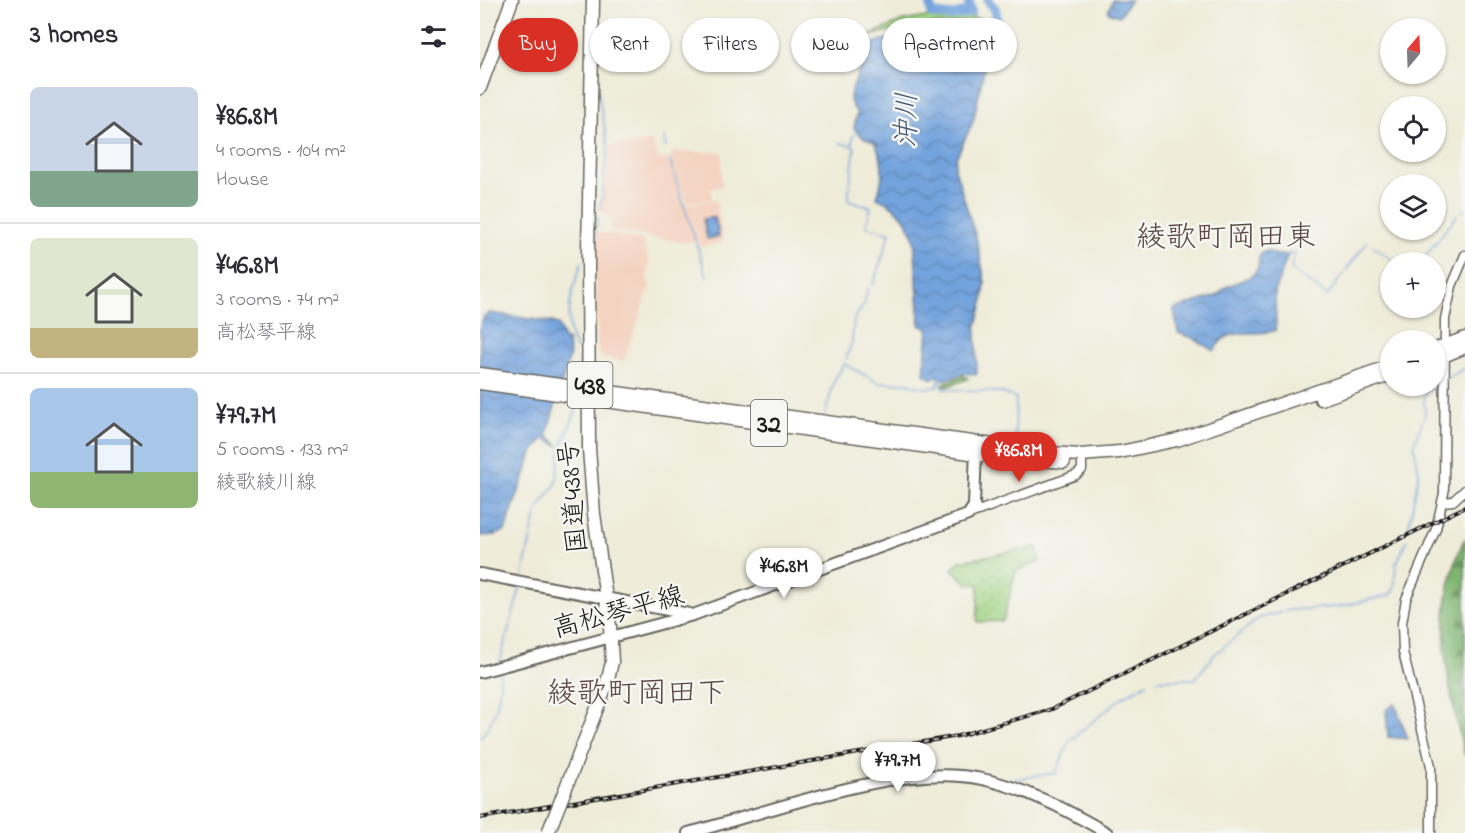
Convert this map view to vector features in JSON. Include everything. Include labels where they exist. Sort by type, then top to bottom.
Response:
[{"type":"highway","points":[[480,65],[504,0]]},
{"type":"highway","points":[[480,88],[512,0]]},
{"type":"highway","name":"国道438号","points":[[548,833],[610,674],[611,637],[592,494],[588,251],[593,0]]},
{"type":"highway","points":[[1446,348],[1465,338]]},
{"type":"highway","points":[[1446,351],[1465,347]]},
{"type":"highway","name":"32","points":[[976,449],[1080,455],[1142,449],[1202,432],[1380,370]]},
{"type":"highway","name":"32","points":[[480,374],[564,391]]},
{"type":"highway","name":"32","points":[[480,383],[590,394],[976,449],[1026,460],[1082,462],[1121,460],[1178,448],[1380,378]]},
{"type":"main road","points":[[970,514],[974,501],[976,449]]},
{"type":"main road","name":"高松琴平線","points":[[480,672],[693,615],[970,514]]},
{"type":"main road","points":[[480,574],[693,615]]},
{"type":"main road","points":[[688,833],[885,781],[932,776],[976,778],[1014,788],[1052,803],[1107,833]]},
{"type":"street","points":[[1443,330],[1449,297],[1465,255]]},
{"type":"street","points":[[1431,833],[1431,766],[1403,652],[1402,623],[1406,599],[1436,529],[1443,502],[1446,468],[1442,396]]},
{"type":"street","points":[[970,514],[1076,475],[1082,470],[1082,462]]},
{"type":"street","points":[[1443,502],[1453,501],[1465,490]]},
{"type":"shaded area","points":[[652,140],[658,160],[667,157],[685,205],[716,200],[723,242],[700,247],[698,241],[681,242],[611,230],[611,219],[601,210],[610,145],[640,144]]},
{"type":"shaded area","points":[[673,152],[722,152],[722,186],[711,189],[712,199],[687,203],[674,170],[670,155]]},
{"type":"shaded area","points":[[598,232],[643,240],[649,262],[647,277],[650,286],[624,361],[605,358],[598,353],[594,251]]},
{"type":"green space","points":[[943,14],[950,17],[960,14],[977,18],[920,18]]},
{"type":"green space","points":[[882,30],[882,33],[870,35]]},
{"type":"green space","points":[[964,375],[968,379],[946,387],[943,384]]},
{"type":"green space","points":[[1465,539],[1465,756],[1446,665],[1445,620],[1452,574]]},
{"type":"green space","points":[[1037,547],[1040,561],[1016,571],[1003,621],[977,622],[979,585],[967,583],[952,569],[960,561]]},
{"type":"water","points":[[1112,0],[1131,0],[1119,16],[1108,12]]},
{"type":"water","points":[[882,40],[882,72],[984,72],[973,122],[956,158],[955,169],[977,241],[985,282],[983,303],[976,328],[976,375],[964,373],[945,380],[938,376],[932,379],[924,374],[928,329],[920,325],[914,238],[900,213],[877,198],[882,177],[878,149],[874,142],[864,138],[854,129],[857,112],[850,100],[852,89],[859,72],[870,72],[870,46]]},
{"type":"water","points":[[715,217],[719,237],[707,239],[703,219]]},
{"type":"water","points":[[1267,251],[1277,255],[1288,255],[1275,290],[1276,330],[1226,337],[1214,351],[1193,338],[1178,333],[1174,309],[1216,296],[1226,287],[1252,276],[1258,268],[1260,254]]},
{"type":"water","points":[[490,313],[552,322],[558,325],[565,341],[567,340],[570,354],[547,434],[559,446],[544,438],[532,454],[505,531],[496,535],[480,536],[480,328],[484,316]]},
{"type":"water","points":[[1395,704],[1408,739],[1388,737],[1386,710]]},
{"type":"waterway","name":"沖川","points":[[930,0],[932,14],[950,16],[971,12],[968,0]]},
{"type":"waterway","name":"沖川","points":[[988,0],[995,9],[997,18]]},
{"type":"waterway","points":[[597,86],[608,147],[600,209]]},
{"type":"waterway","points":[[852,144],[853,136],[857,133]]},
{"type":"waterway","points":[[664,138],[666,147]]},
{"type":"waterway","points":[[840,143],[855,147],[848,200],[871,207],[866,226],[890,233],[873,285]]},
{"type":"waterway","points":[[670,161],[707,277]]},
{"type":"waterway","points":[[1429,252],[1457,215]]},
{"type":"waterway","points":[[596,228],[598,217]]},
{"type":"waterway","points":[[594,240],[596,232]]},
{"type":"waterway","points":[[1287,255],[1295,252],[1291,269],[1327,296],[1367,242]]},
{"type":"waterway","points":[[1373,246],[1381,252]]},
{"type":"waterway","points":[[577,350],[572,340],[569,318],[572,295],[582,262]]},
{"type":"waterway","points":[[846,359],[852,342],[854,319],[864,305],[868,287]]},
{"type":"waterway","points":[[579,358],[580,369]]},
{"type":"waterway","points":[[825,415],[834,381],[844,364],[879,383],[907,383],[924,388],[937,387],[940,379]]},
{"type":"waterway","points":[[1448,378],[1465,368]]},
{"type":"waterway","points":[[943,377],[940,379],[943,389],[1000,392],[1016,398],[1015,437]]},
{"type":"waterway","points":[[1408,530],[1419,473],[1414,444],[1425,415],[1424,396]]},
{"type":"waterway","points":[[522,578],[537,510],[556,484],[561,447],[577,409]]},
{"type":"waterway","points":[[1157,680],[1195,679],[1214,655],[1259,618],[1290,610],[1338,607],[1390,595],[1394,589],[1396,564],[1407,541]]},
{"type":"waterway","points":[[500,661],[521,585]]},
{"type":"waterway","points":[[480,738],[494,715],[500,689],[500,672]]},
{"type":"waterway","points":[[1009,780],[1056,773],[1069,741],[1121,698],[1147,683]]},
{"type":"railway","points":[[480,818],[958,736],[1052,709],[1465,507]]},
{"type":"district","name":"綾歌町岡田東","points":[[1226,236]]},
{"type":"district","name":"綾歌町岡田下","points":[[637,692]]}]
